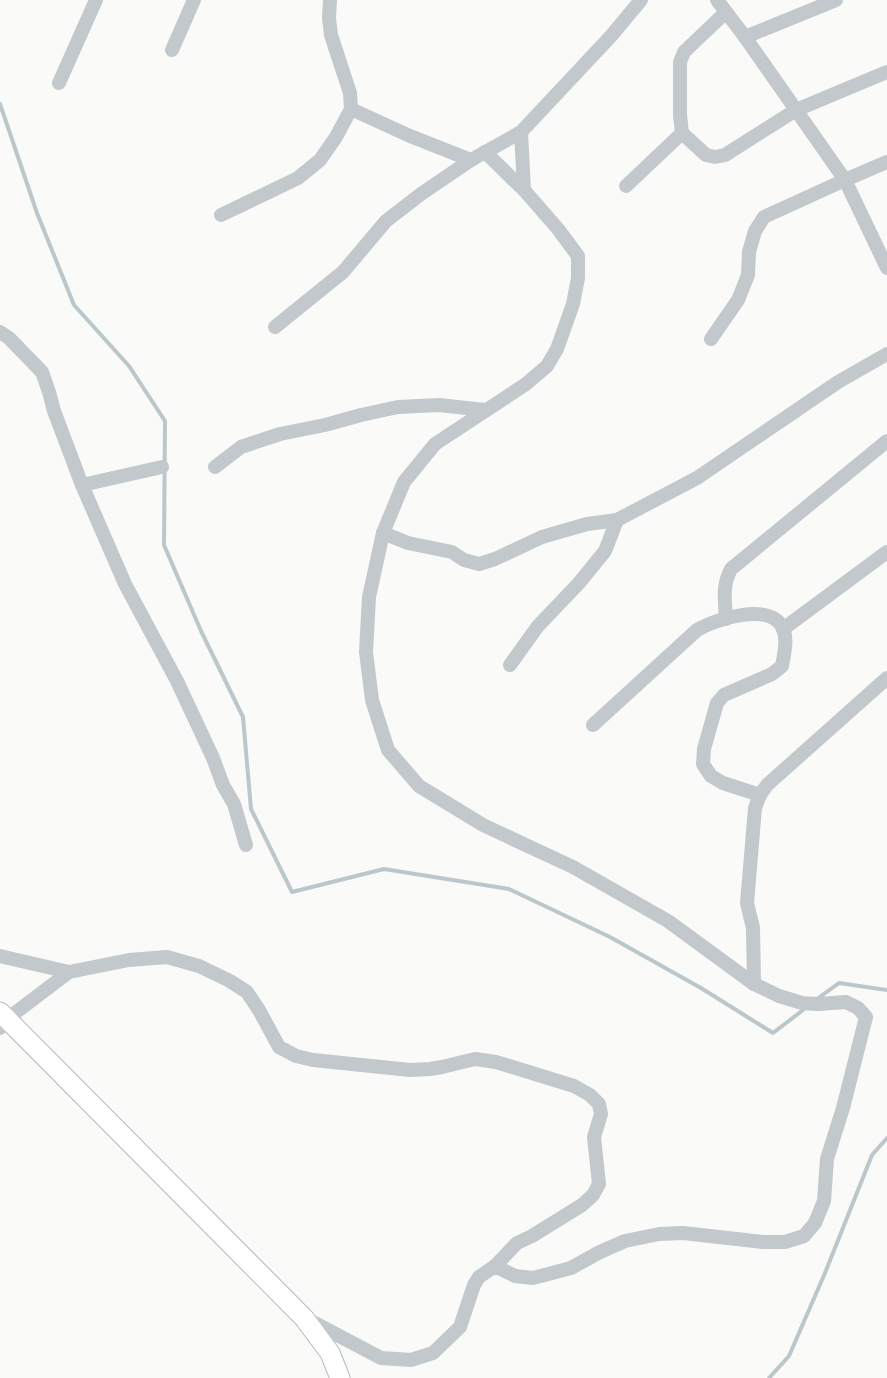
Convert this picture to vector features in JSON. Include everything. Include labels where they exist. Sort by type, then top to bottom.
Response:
[{"type":"street","points":[[59,83],[96,0]]},
{"type":"street","points":[[172,50],[194,0]]},
{"type":"street","points":[[220,215],[298,178],[320,160],[336,137],[351,109],[350,93],[331,35],[329,18],[330,0]]},
{"type":"street","points":[[275,326],[343,272],[386,221],[421,194],[471,160],[521,132],[610,36],[641,0]]},
{"type":"street","points":[[717,0],[745,37],[844,180],[886,262]]},
{"type":"street","points":[[745,37],[836,0]]},
{"type":"street","points":[[726,12],[684,52],[680,62],[680,115],[682,133],[706,155],[715,157],[725,155],[796,110],[887,72]]},
{"type":"street","points":[[351,109],[410,136],[471,160]]},
{"type":"street","points":[[521,132],[524,190]]},
{"type":"street","points":[[626,186],[682,133]]},
{"type":"street","points":[[485,152],[524,190],[558,229],[578,256],[578,278],[573,304],[557,349],[547,366],[526,384],[435,444],[404,482],[383,533],[369,597],[366,652],[372,700],[388,750],[419,786],[483,825],[573,867],[668,921],[754,984],[779,996],[802,1003],[818,1004],[846,1002],[858,1008],[866,1017],[843,1108],[827,1159],[824,1201],[815,1223],[804,1236],[785,1242],[763,1242],[683,1234],[659,1234],[625,1241],[600,1252],[571,1268],[532,1278],[515,1276],[495,1266]]},
{"type":"street","points":[[711,338],[738,300],[748,275],[748,252],[755,231],[764,217],[887,162]]},
{"type":"street","points":[[0,332],[9,338],[42,372],[54,411],[82,485],[125,584],[177,681],[213,758],[223,785],[234,804],[246,845]]},
{"type":"street","points":[[383,533],[408,543],[452,552],[464,560],[479,564],[495,559],[542,537],[587,524],[617,520],[697,478],[838,382],[887,354]]},
{"type":"street","points":[[215,467],[241,447],[280,434],[391,408],[439,406],[485,410]]},
{"type":"street","points":[[726,619],[724,588],[727,576],[731,569],[887,441]]},
{"type":"street","points":[[82,485],[162,467]]},
{"type":"street","points":[[510,665],[538,626],[579,582],[605,551],[617,520]]},
{"type":"street","points":[[783,629],[887,552]]},
{"type":"street","points":[[593,725],[678,649],[697,630],[707,624],[746,614],[763,615],[776,619],[783,629],[786,648],[782,666],[772,674],[724,695],[717,703],[704,749],[703,764],[711,776],[723,783],[760,795]]},
{"type":"street","points":[[754,984],[754,928],[748,903],[755,808],[760,795],[766,785],[887,678]]},
{"type":"street","points":[[0,956],[69,972]]},
{"type":"street","points":[[304,1318],[380,1358],[412,1360],[433,1353],[460,1327],[474,1285],[479,1277],[495,1266],[517,1243],[532,1236],[582,1205],[593,1196],[599,1184],[594,1137],[601,1114],[599,1104],[590,1095],[574,1086],[496,1062],[475,1059],[442,1067],[410,1070],[313,1060],[296,1056],[279,1046],[247,992],[230,981],[199,966],[167,957],[129,960],[69,972],[2,1020],[304,1318],[330,1353],[340,1378]]},
{"type":"waterway","points":[[0,104],[37,213],[74,305],[129,366],[165,421],[164,545],[201,631],[243,717],[251,809],[292,892],[384,869],[509,889],[610,937],[701,988],[773,1033],[807,1007]]},
{"type":"waterway","points":[[817,999],[839,983],[887,990]]},
{"type":"waterway","points":[[769,1378],[789,1356],[825,1273],[872,1155],[887,1138]]}]
